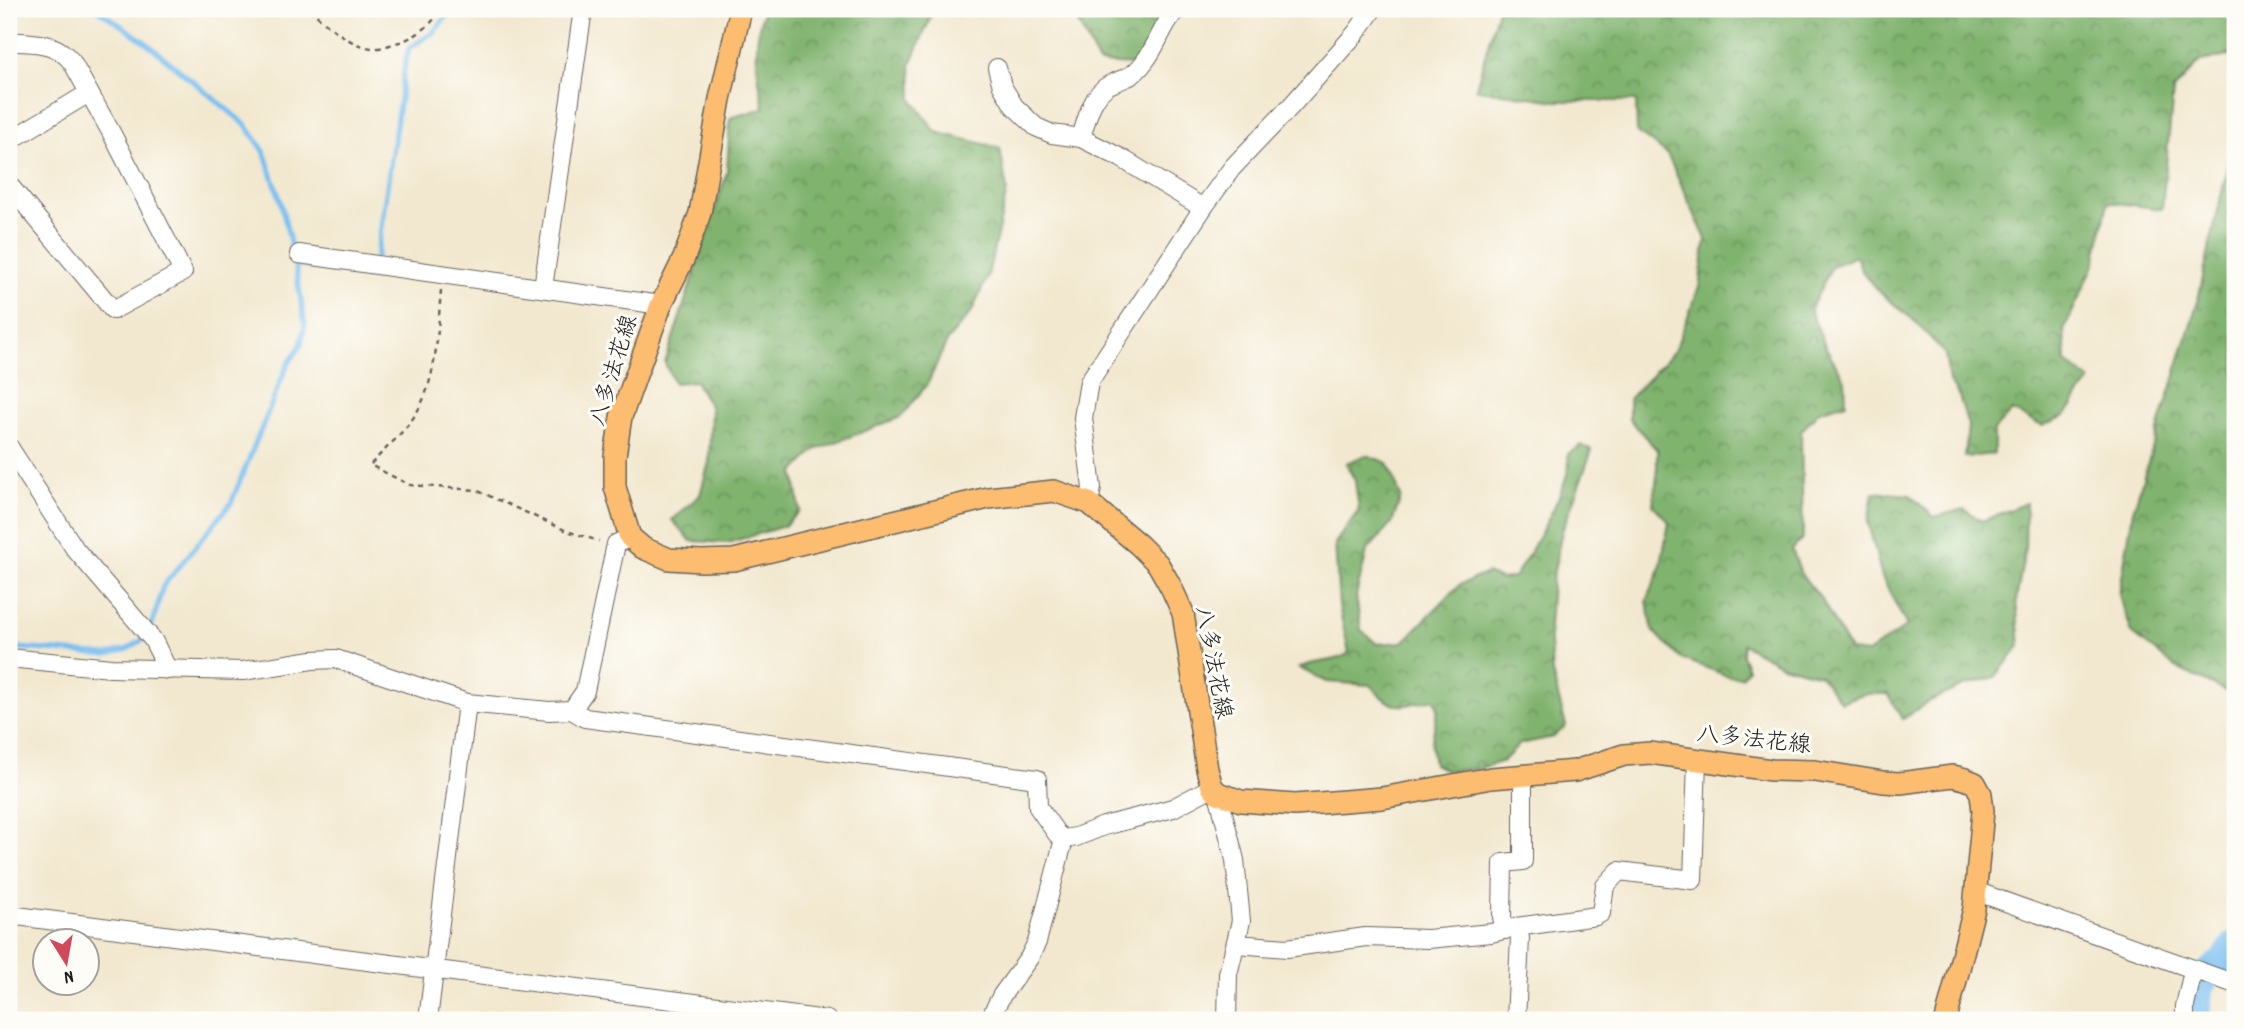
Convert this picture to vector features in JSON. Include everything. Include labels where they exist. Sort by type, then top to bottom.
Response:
[{"type":"main road","name":"八多法花線","points":[[741,9],[720,100],[700,213],[684,258],[661,305],[621,417],[615,456],[615,487],[623,540],[669,558],[734,560],[988,498],[1054,491],[1089,503],[1158,564],[1182,613],[1207,769],[1215,790],[1241,801],[1295,805],[1382,798],[1491,778],[1575,771],[1624,755],[1650,753],[1771,770],[1838,774],[1883,782],[1900,783],[1953,776],[1975,783],[1981,794],[1983,811],[1974,909],[1947,1020]]},
{"type":"street","points":[[542,288],[583,9]]},
{"type":"street","points":[[1081,138],[1098,95],[1108,86],[1135,73],[1148,58],[1177,9]]},
{"type":"street","points":[[1089,503],[1092,488],[1083,418],[1089,382],[1232,168],[1347,44],[1373,9]]},
{"type":"street","points":[[9,41],[55,46],[72,62],[183,272],[113,310],[9,185]]},
{"type":"street","points":[[997,68],[1002,86],[1014,106],[1036,127],[1052,134],[1081,138],[1121,158],[1203,208]]},
{"type":"street","points":[[9,141],[89,93]]},
{"type":"street","points":[[299,254],[661,305]]},
{"type":"street","points":[[9,447],[75,549],[148,633],[168,670]]},
{"type":"street","points":[[572,710],[585,691],[623,540]]},
{"type":"street","points":[[9,659],[111,668],[243,671],[336,659],[467,703],[549,711],[572,710],[585,718],[1037,779],[1038,807],[1057,834],[1064,839],[1173,808],[1215,790],[1235,860],[1241,921],[1228,974],[1227,1020]]},
{"type":"street","points":[[428,1020],[467,703]]},
{"type":"street","points":[[1237,944],[1287,948],[1366,937],[1428,939],[1511,928],[1596,916],[1601,913],[1605,886],[1619,871],[1693,880],[1697,759]]},
{"type":"street","points":[[1516,1020],[1520,938],[1502,917],[1503,863],[1523,861],[1523,776]]},
{"type":"street","points":[[993,1020],[994,1010],[1002,995],[1030,958],[1037,942],[1064,839]]},
{"type":"street","points":[[1975,891],[2235,984]]},
{"type":"street","points":[[9,915],[827,1020]]},
{"type":"street","points":[[2185,1020],[2185,1006],[2197,972]]},
{"type":"path","points":[[309,9],[337,32],[356,43],[378,48],[407,39],[426,29],[442,9]]},
{"type":"path","points":[[443,274],[434,368],[425,396],[411,421],[370,465],[410,485],[476,490],[590,540],[623,540]]},
{"type":"green space","points":[[764,9],[934,9],[911,64],[912,99],[936,132],[1000,148],[1007,191],[988,275],[972,311],[947,341],[928,383],[901,417],[815,450],[794,472],[800,511],[784,526],[728,543],[691,541],[672,520],[700,495],[709,462],[711,408],[695,381],[674,383],[665,363],[727,172],[730,118],[764,108],[759,83],[757,46]]},
{"type":"green space","points":[[1071,9],[1165,9],[1136,65],[1099,63]]},
{"type":"green space","points":[[1498,9],[2235,9],[2235,55],[2200,61],[2173,91],[2162,209],[2108,202],[2095,263],[2064,330],[2066,362],[2090,380],[2065,416],[2042,426],[2012,411],[1994,430],[1994,454],[1965,457],[1968,425],[1959,396],[1949,381],[1945,354],[1918,324],[1877,290],[1862,271],[1856,256],[1832,266],[1810,310],[1825,346],[1845,380],[1846,403],[1819,411],[1801,431],[1803,539],[1792,549],[1801,574],[1822,600],[1850,651],[1867,653],[1907,626],[1882,577],[1868,523],[1873,492],[1910,495],[1934,517],[1964,509],[1982,521],[2026,503],[2025,549],[2016,601],[2020,646],[1995,677],[1963,686],[1930,701],[1902,719],[1888,694],[1863,694],[1841,702],[1820,675],[1782,665],[1743,644],[1742,655],[1748,669],[1742,677],[1728,676],[1680,658],[1653,631],[1647,601],[1660,569],[1669,522],[1653,505],[1657,450],[1629,419],[1629,399],[1675,350],[1699,287],[1706,239],[1667,154],[1637,132],[1636,101],[1556,101],[1476,89]]},
{"type":"green space","points":[[2235,134],[2235,681],[2226,691],[2176,668],[2132,633],[2119,595],[2133,511],[2197,304]]},
{"type":"green space","points":[[1581,445],[1592,450],[1562,531],[1552,581],[1549,626],[1552,673],[1566,726],[1553,737],[1520,744],[1503,761],[1477,769],[1447,771],[1434,764],[1431,745],[1438,708],[1434,699],[1405,705],[1392,704],[1370,685],[1327,682],[1299,668],[1337,659],[1349,653],[1339,606],[1335,543],[1359,510],[1355,481],[1346,463],[1366,455],[1388,463],[1401,497],[1392,523],[1367,551],[1356,596],[1361,630],[1377,644],[1403,642],[1459,585],[1487,573],[1500,579],[1514,577],[1553,510],[1569,468],[1568,454]]},
{"type":"waterway","points":[[97,9],[144,41],[246,125],[264,151],[280,199],[293,255]]},
{"type":"waterway","points":[[9,647],[107,655],[128,649],[142,640],[153,621],[163,586],[231,503],[287,366],[301,345],[305,324],[295,264],[374,275],[409,48],[434,32],[452,9]]},
{"type":"waterway","points":[[2195,1020],[2198,988],[2204,978],[2225,961],[2235,946]]}]
